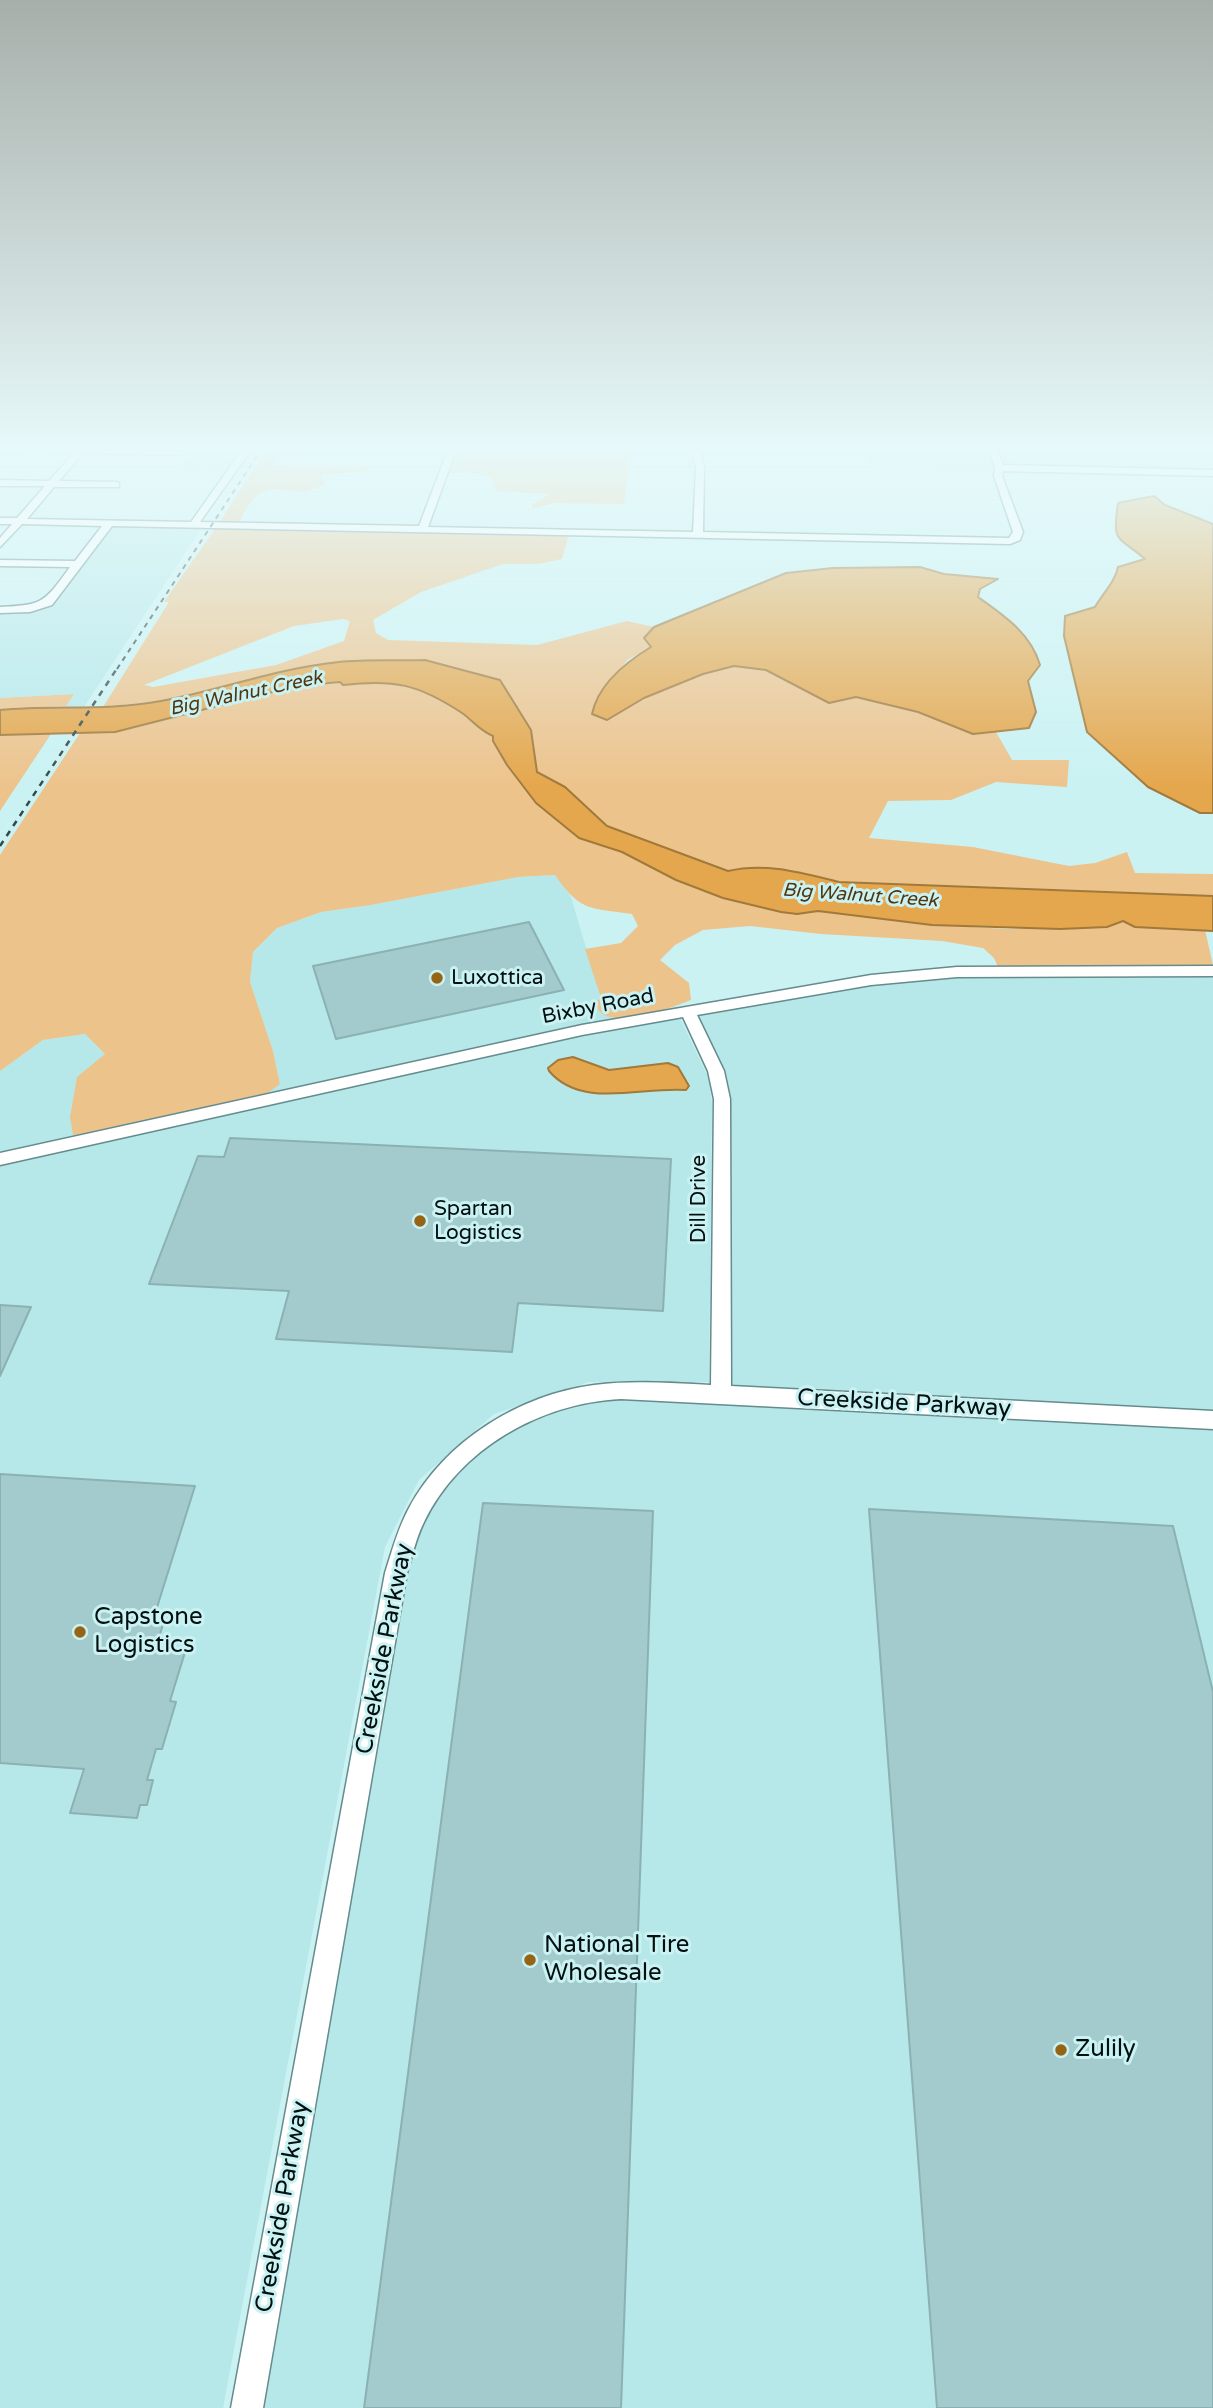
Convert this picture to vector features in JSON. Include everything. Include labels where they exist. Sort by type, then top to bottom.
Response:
[{"type":"street","points":[[0,563],[78,564]]},
{"type":"street","points":[[0,610],[30,610],[48,603],[78,564]]},
{"type":"street","name":"Bixby Road","points":[[0,1159],[582,1030],[687,1010],[923,973],[1213,971]]},
{"type":"street","name":"Dill Drive","points":[[687,1010],[716,1071],[722,1099],[720,1394]]},
{"type":"street","name":"Creekside Parkway","points":[[247,2408],[396,1573],[418,1512],[446,1474],[476,1444],[501,1427],[551,1403],[578,1395],[631,1390],[1213,1420]]},
{"type":"shaded area","points":[[82,562],[179,562],[84,707],[66,706],[73,694],[0,698],[0,611],[48,605]]},
{"type":"shaded area","points":[[192,562],[546,562],[503,564],[421,592],[373,620],[376,633],[388,640],[537,645],[627,621],[654,627],[644,638],[651,647],[627,660],[592,714],[606,719],[644,698],[703,674],[734,666],[766,670],[829,703],[856,697],[918,712],[973,734],[996,732],[1012,760],[1069,760],[1067,787],[996,782],[951,800],[888,801],[869,838],[973,847],[1069,866],[1095,863],[1127,852],[1135,873],[1213,874],[1213,896],[839,882],[770,868],[728,871],[607,826],[565,787],[537,772],[531,730],[500,680],[265,676],[159,701],[103,707],[169,602],[164,602]],"holes":[[[343,619],[350,621],[344,641],[276,665],[153,687],[144,685],[294,626]]]},
{"type":"shaded area","points":[[365,681],[406,686],[432,695],[456,708],[493,736],[493,741],[507,765],[529,791],[581,839],[622,852],[676,880],[723,898],[781,912],[797,914],[818,911],[932,925],[1008,929],[1111,926],[1123,921],[1135,927],[1205,930],[1213,965],[998,967],[994,958],[983,948],[942,941],[821,934],[750,926],[703,930],[675,945],[660,960],[689,983],[691,1000],[635,1017],[613,1018],[603,1014],[593,1003],[601,998],[585,949],[621,943],[638,926],[632,914],[596,909],[580,902],[555,875],[518,877],[321,912],[277,928],[253,952],[250,982],[273,1051],[280,1084],[265,1095],[73,1135],[70,1117],[77,1077],[105,1054],[85,1034],[43,1040],[0,1071],[0,855],[80,733],[130,729],[296,686]]},
{"type":"shaded area","points":[[74,694],[66,706],[0,710],[0,698]]},
{"type":"shaded area","points":[[51,734],[0,811],[0,735]]},
{"type":"shaded area","points":[[556,875],[571,897],[601,998],[594,1003],[632,1017],[675,1007],[709,1079],[712,1105],[709,1382],[589,1382],[494,1414],[419,1480],[385,1547],[223,2408],[0,2408],[0,1071],[43,1040],[85,1034],[105,1054],[280,1084],[273,1051],[250,982],[253,952],[277,928],[321,912],[518,877]]},
{"type":"shaded area","points":[[1213,971],[1213,2408],[247,2408],[418,1512],[501,1427],[578,1395],[720,1394],[722,1099],[687,1010],[895,976]]},
{"type":"water","points":[[1134,562],[1213,562],[1213,813],[1200,813],[1148,787],[1087,732],[1064,636],[1065,616],[1095,607],[1112,583],[1118,567]]},
{"type":"water","points":[[920,567],[944,574],[998,579],[980,589],[978,597],[1023,634],[1040,665],[1028,681],[1036,712],[1029,728],[973,734],[918,712],[856,697],[829,703],[766,670],[734,666],[703,674],[644,698],[607,720],[592,714],[600,693],[614,675],[651,647],[644,638],[654,627],[786,573],[833,568]]},
{"type":"water","name":"Big Walnut Creek","points":[[425,660],[500,680],[531,730],[537,772],[565,787],[607,826],[728,871],[770,868],[839,882],[1213,896],[1213,931],[1135,927],[1123,921],[1107,927],[1060,929],[932,925],[818,911],[797,914],[781,912],[723,898],[676,880],[622,852],[579,838],[536,803],[507,765],[493,741],[493,736],[446,703],[405,686],[377,683],[343,685],[340,682],[296,686],[115,732],[0,735],[0,710],[141,704],[316,665]]},
{"type":"water","points":[[573,1057],[609,1070],[668,1063],[678,1067],[689,1086],[686,1090],[614,1094],[578,1090],[563,1083],[548,1068],[558,1060]]},
{"type":"building","name":"Luxottica","points":[[529,922],[564,990],[336,1039],[313,966]]},
{"type":"building","name":"Spartan Logistics","points":[[230,1138],[671,1159],[663,1311],[518,1303],[512,1352],[276,1339],[289,1291],[149,1284],[198,1156],[224,1157]]},
{"type":"building","points":[[0,1305],[31,1307],[0,1376]]},
{"type":"building","name":"Capstone Logistics","points":[[0,1474],[195,1486],[154,1617],[165,1618],[156,1647],[186,1649],[170,1701],[176,1702],[162,1749],[156,1749],[147,1780],[153,1780],[147,1805],[140,1805],[137,1818],[70,1813],[84,1769],[0,1763]]},
{"type":"building","name":"National Tire Wholesale","points":[[483,1503],[653,1511],[621,2408],[364,2408]]},
{"type":"building","name":"Zulily","points":[[869,1509],[1173,1526],[1213,1692],[1213,2408],[937,2408]]},
{"type":"railway","points":[[117,669],[187,562]]},
{"type":"railway","points":[[0,846],[118,667]]},
{"type":"place","name":"Luxottica","points":[[437,978]]},
{"type":"place","name":"Spartan Logistics","points":[[420,1221]]},
{"type":"place","name":"Capstone Logistics","points":[[80,1632]]},
{"type":"place","name":"National Tire Wholesale","points":[[530,1960]]},
{"type":"place","name":"Zulily","points":[[1061,2050]]}]
